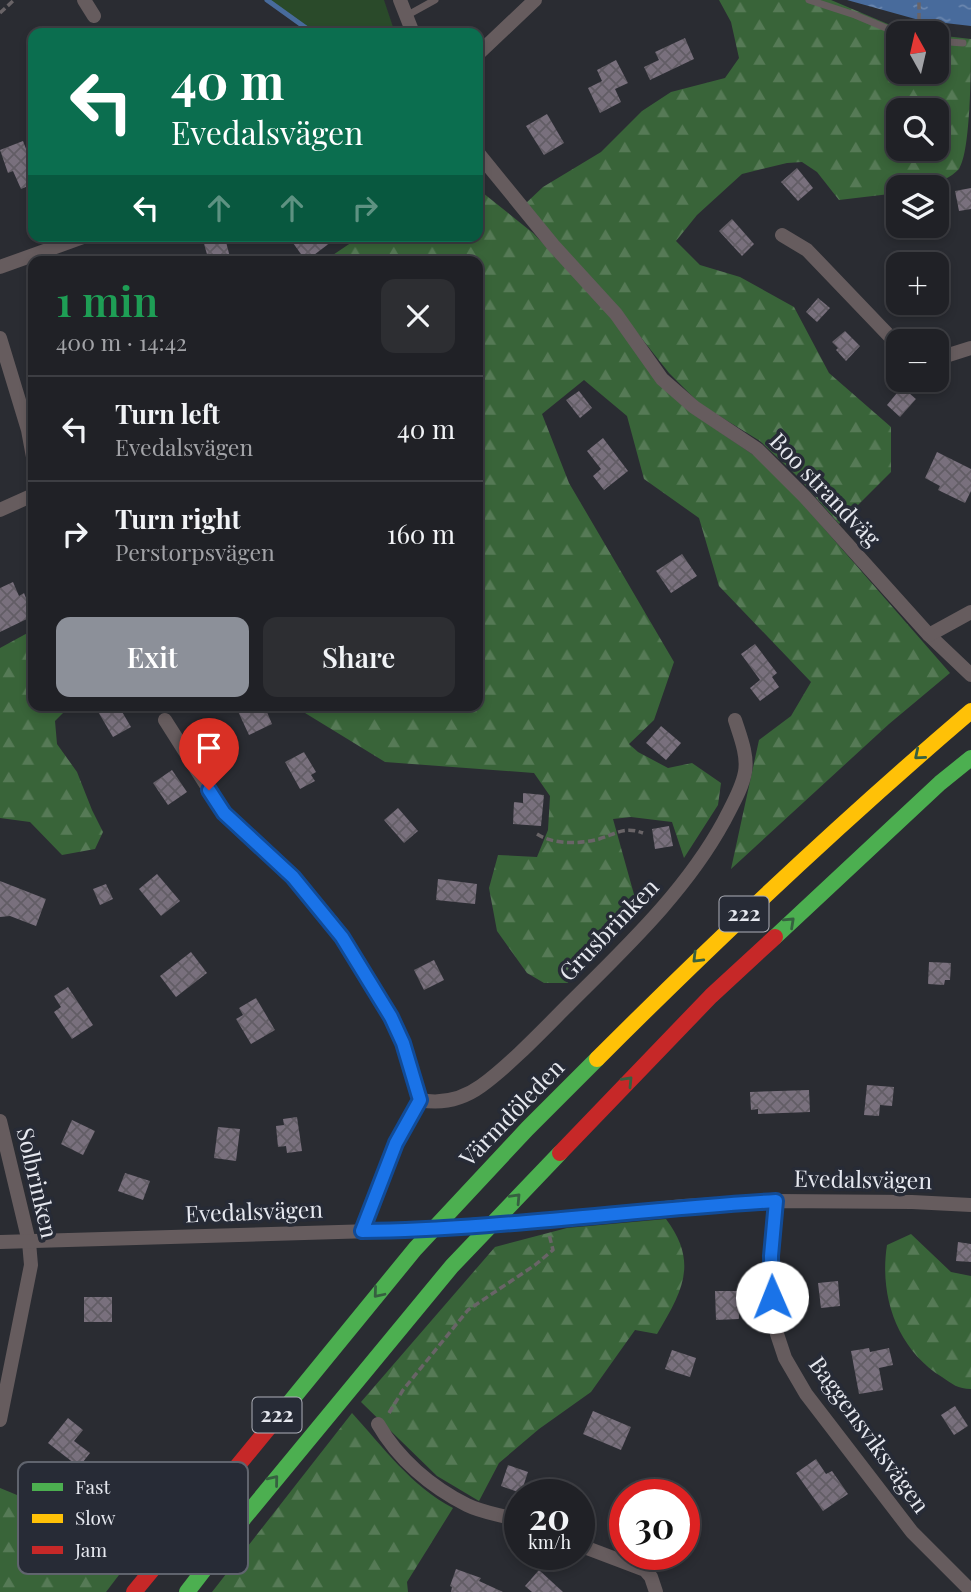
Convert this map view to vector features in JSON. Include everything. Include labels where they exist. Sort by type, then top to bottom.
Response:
[{"type":"highway","name":"Värmdöleden","points":[[239,1462],[422,1241],[527,1129],[712,943],[881,788],[971,711]]},
{"type":"highway","name":"222","points":[[248,1513],[452,1266],[580,1130],[711,996],[940,783],[971,758]]},
{"type":"highway","name":"Värmdöleden","points":[[134,1592],[149,1574]]},
{"type":"highway","name":"222","points":[[187,1592],[201,1574]]},
{"type":"street","points":[[84,0],[94,16]]},
{"type":"street","points":[[400,0],[411,28]]},
{"type":"street","points":[[483,49],[535,0]]},
{"type":"street","name":"Boo strandväg","points":[[483,159],[553,245],[616,314],[662,379],[694,407],[757,449],[805,497],[929,635],[971,675]]},
{"type":"street","points":[[782,235],[807,250],[886,332]]},
{"type":"street","points":[[31,256],[69,242]]},
{"type":"street","points":[[0,267],[28,257]]},
{"type":"street","points":[[0,338],[28,430]]},
{"type":"street","points":[[949,355],[971,348]]},
{"type":"street","points":[[0,510],[28,497]]},
{"type":"street","points":[[929,635],[971,612]]},
{"type":"street","points":[[165,719],[224,813],[293,877],[332,922],[391,1017],[403,1043],[420,1100],[396,1143],[362,1231]]},
{"type":"street","name":"Grusbrinken","points":[[420,1100],[432,1102],[456,1099],[480,1087],[551,1022],[683,886],[716,836],[737,795],[746,770],[735,720]]},
{"type":"street","name":"Solbrinken","points":[[0,1121],[29,1242],[31,1265],[0,1420]]},
{"type":"street","name":"Evedalsvägen","points":[[0,1242],[406,1230],[683,1206],[776,1201],[971,1205]]},
{"type":"street","name":"Baggensviksvägen","points":[[776,1201],[771,1256],[772,1297],[777,1334],[785,1358],[806,1394],[912,1532],[971,1591]]},
{"type":"street","points":[[378,1424],[384,1436],[414,1469],[432,1484],[469,1506],[504,1516]]},
{"type":"street","points":[[595,1551],[645,1570],[651,1577],[656,1592]]},
{"type":"lane","points":[[406,16],[435,0]]},
{"type":"lane","points":[[810,0],[886,28]]},
{"type":"lane","points":[[949,42],[963,43]]},
{"type":"path","points":[[0,13],[13,0]]},
{"type":"path","points":[[919,0],[919,20]]},
{"type":"path","points":[[537,834],[549,841],[561,842],[595,840],[632,829],[643,833]]},
{"type":"path","points":[[378,1424],[387,1416],[403,1390],[468,1310],[535,1265],[552,1250],[550,1234],[516,1222]]},
{"type":"green space","points":[[270,0],[384,0],[393,28],[306,28]]},
{"type":"green space","points":[[719,0],[831,0],[886,23],[886,84],[949,84],[949,36],[971,39],[970,107],[966,145],[959,169],[952,175],[886,175],[886,194],[839,200],[817,172],[802,162],[787,163],[742,174],[697,215],[676,241],[700,265],[740,277],[794,307],[829,373],[891,427],[891,472],[839,524],[797,476],[760,441],[700,404],[669,373],[620,311],[525,204],[543,187],[601,152],[642,111],[671,92],[725,78],[739,58],[731,22]]},
{"type":"green space","points":[[483,193],[533,233],[613,316],[692,413],[755,456],[801,502],[950,673],[889,724],[731,869],[759,740],[791,716],[811,682],[719,586],[699,518],[644,479],[627,416],[584,380],[542,414],[569,483],[674,662],[654,720],[629,744],[668,768],[692,763],[721,783],[718,805],[684,858],[672,822],[631,817],[613,819],[635,898],[618,917],[576,953],[568,983],[544,983],[527,973],[497,931],[489,888],[498,855],[537,857],[548,830],[550,796],[534,773],[385,762],[302,711],[483,711],[483,256],[331,256],[352,242],[483,242]]},
{"type":"green space","points":[[28,633],[28,711],[65,711],[55,721],[57,744],[77,772],[103,832],[95,849],[62,855],[30,822],[0,818],[0,648]]},
{"type":"green space","points":[[666,1219],[682,1250],[683,1277],[680,1291],[657,1334],[635,1330],[591,1392],[539,1429],[499,1463],[479,1501],[437,1476],[361,1402],[495,1247],[567,1228]]},
{"type":"green space","points":[[911,1234],[951,1272],[971,1276],[971,1389],[955,1386],[926,1365],[913,1352],[895,1320],[886,1283],[887,1245]]},
{"type":"green space","points":[[352,1413],[411,1478],[453,1508],[407,1582],[408,1592],[212,1592],[226,1574],[248,1574],[248,1546]]},
{"type":"green space","points":[[0,1488],[18,1495],[18,1574],[120,1574],[106,1592],[0,1592]]},
{"type":"water","points":[[847,0],[971,0],[971,26],[949,23],[949,21],[919,20]]},
{"type":"building","points":[[685,38],[694,59],[650,80],[644,67],[659,60],[655,52]]},
{"type":"building","points":[[616,60],[628,83],[615,89],[621,102],[600,113],[588,88],[602,81],[597,70]]},
{"type":"building","points":[[547,114],[564,143],[544,155],[526,126]]},
{"type":"building","points":[[23,141],[28,154],[28,186],[21,189],[13,171],[8,173],[0,150]]},
{"type":"building","points":[[797,168],[813,188],[798,201],[781,182]]},
{"type":"building","points":[[971,188],[971,209],[959,211],[955,191]]},
{"type":"building","points":[[732,219],[754,244],[742,256],[719,231]]},
{"type":"building","points":[[226,242],[230,256],[208,256],[204,244]]},
{"type":"building","points":[[292,242],[331,242],[313,256],[302,256]]},
{"type":"building","points":[[818,298],[830,308],[817,322],[806,312]]},
{"type":"building","points":[[845,331],[860,346],[846,361],[832,342]]},
{"type":"building","points":[[579,391],[592,408],[580,418],[566,400]]},
{"type":"building","points":[[898,392],[908,392],[916,399],[900,417],[887,405]]},
{"type":"building","points":[[603,438],[628,471],[604,490],[593,476],[601,469],[587,451]]},
{"type":"building","points":[[937,452],[971,469],[971,491],[965,503],[938,490],[940,486],[925,478]]},
{"type":"building","points":[[682,554],[697,576],[671,593],[656,571]]},
{"type":"building","points":[[13,582],[19,596],[24,593],[28,603],[28,618],[0,632],[0,588]]},
{"type":"building","points":[[755,644],[777,673],[772,677],[779,687],[760,701],[750,688],[760,680],[741,654]]},
{"type":"building","points":[[98,711],[122,711],[131,727],[113,737]]},
{"type":"building","points":[[238,711],[267,711],[272,724],[249,735]]},
{"type":"building","points":[[661,726],[681,743],[666,760],[646,743]]},
{"type":"building","points":[[304,752],[316,772],[311,775],[315,781],[300,789],[285,762]]},
{"type":"building","points":[[172,770],[187,792],[168,805],[153,783]]},
{"type":"building","points":[[523,793],[544,795],[541,826],[513,824],[514,802],[523,803]]},
{"type":"building","points":[[398,808],[418,831],[404,843],[384,820]]},
{"type":"building","points":[[669,826],[673,846],[655,849],[652,829]]},
{"type":"building","points":[[157,874],[180,901],[161,916],[139,889]]},
{"type":"building","points":[[438,879],[477,884],[475,904],[436,900]]},
{"type":"building","points":[[0,881],[46,899],[36,926],[10,916],[0,917]]},
{"type":"building","points":[[106,884],[113,899],[100,905],[93,889]]},
{"type":"building","points":[[191,952],[207,973],[176,997],[160,976]]},
{"type":"building","points":[[434,960],[444,980],[424,990],[414,970]]},
{"type":"building","points":[[929,962],[951,963],[950,980],[945,980],[944,985],[928,984]]},
{"type":"building","points":[[68,987],[93,1025],[72,1039],[54,1012],[61,1007],[54,996]]},
{"type":"building","points":[[256,998],[275,1030],[251,1044],[236,1019],[243,1015],[239,1008]]},
{"type":"building","points":[[867,1085],[894,1087],[892,1106],[880,1105],[879,1116],[864,1115]]},
{"type":"building","points":[[809,1090],[810,1112],[758,1114],[758,1109],[751,1110],[750,1092]]},
{"type":"building","points":[[297,1117],[302,1151],[287,1153],[286,1146],[278,1147],[276,1126],[284,1125],[283,1119]]},
{"type":"building","points":[[72,1120],[95,1131],[83,1155],[61,1144]]},
{"type":"building","points":[[218,1127],[240,1129],[236,1161],[214,1158]]},
{"type":"building","points":[[125,1173],[150,1181],[143,1200],[118,1191]]},
{"type":"building","points":[[958,1242],[971,1244],[971,1262],[956,1261]]},
{"type":"building","points":[[838,1281],[840,1306],[821,1308],[818,1283]]},
{"type":"building","points":[[715,1291],[738,1291],[739,1319],[716,1320]]},
{"type":"building","points":[[84,1297],[112,1297],[112,1322],[84,1322]]},
{"type":"building","points":[[869,1348],[870,1352],[889,1348],[893,1365],[879,1368],[883,1390],[859,1394],[851,1351]]},
{"type":"building","points":[[672,1350],[696,1358],[690,1377],[665,1369]]},
{"type":"building","points":[[955,1406],[968,1426],[954,1435],[941,1415]]},
{"type":"building","points":[[593,1411],[631,1427],[621,1450],[583,1434]]},
{"type":"building","points":[[68,1418],[83,1430],[74,1441],[90,1453],[83,1462],[73,1462],[48,1443]]},
{"type":"building","points":[[816,1459],[826,1474],[832,1471],[848,1494],[823,1511],[796,1473]]},
{"type":"building","points":[[508,1465],[528,1472],[526,1479],[504,1479],[504,1487],[501,1486]]},
{"type":"building","points":[[456,1569],[481,1578],[479,1581],[503,1592],[451,1592],[450,1586]]},
{"type":"building","points":[[539,1570],[563,1592],[532,1592],[525,1586]]},
{"type":"waterway","points":[[267,0],[306,28]]},
{"type":"traffic: fast","points":[[775,937],[940,783],[971,758]]},
{"type":"traffic: fast","points":[[272,1424],[415,1249],[527,1129],[597,1059]]},
{"type":"traffic: fast","points":[[248,1513],[452,1266],[560,1153]]},
{"type":"traffic: fast","points":[[187,1592],[201,1574]]},
{"type":"traffic: slow","points":[[597,1059],[780,882],[971,711]]},
{"type":"traffic: jam","points":[[560,1153],[711,996],[775,937]]},
{"type":"traffic: jam","points":[[241,1462],[272,1424]]},
{"type":"traffic: jam","points":[[134,1592],[149,1574]]},
{"type":"route","points":[[209,790],[224,813],[293,877],[332,922],[374,987],[403,1043],[420,1100],[396,1143],[362,1231],[406,1230],[683,1206],[776,1201],[771,1256],[772,1297]]}]
